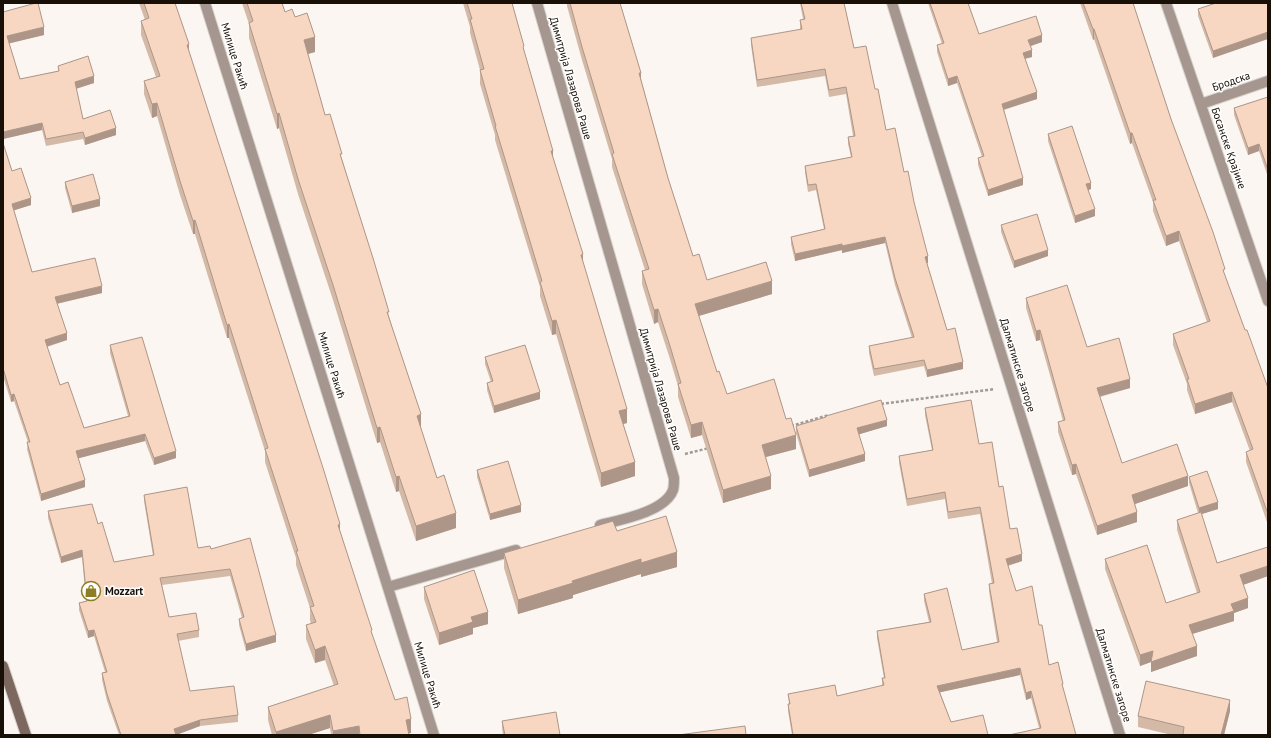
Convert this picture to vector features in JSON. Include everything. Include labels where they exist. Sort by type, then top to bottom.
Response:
[{"type":"main road","points":[[3,666],[26,735]]},
{"type":"street","name":"Милице Ракић","points":[[206,3],[434,735]]},
{"type":"street","name":"Димитрија Лазарова Раше","points":[[537,3],[674,478],[672,491],[666,500],[655,508],[591,528]]},
{"type":"street","name":"Далматинске загоре","points":[[892,3],[1120,735]]},
{"type":"street","name":"Босанске Крајине","points":[[1166,3],[1268,301]]},
{"type":"street","name":"Бродска","points":[[1201,104],[1268,81]]},
{"type":"street","points":[[388,587],[523,548]]},
{"type":"path","points":[[874,405],[1012,386]]},
{"type":"path","points":[[784,427],[830,415]]},
{"type":"path","points":[[669,458],[715,446]]},
{"type":"building","points":[[38,3],[44,27],[7,36],[20,79],[59,71],[58,66],[88,56],[94,76],[75,82],[83,119],[110,110],[116,128],[85,138],[83,132],[46,139],[42,123],[3,132],[3,12]]},
{"type":"building","points":[[144,3],[175,3],[189,44],[187,45],[324,471],[340,524],[338,525],[372,630],[371,631],[395,700],[407,697],[411,719],[406,720],[409,735],[360,735],[359,726],[333,731],[330,715],[276,732],[268,707],[338,684],[325,646],[315,650],[306,625],[316,622],[310,607],[314,606],[265,449],[268,448],[229,324],[227,325],[195,220],[193,221],[180,181],[157,103],[152,104],[144,81],[160,76],[141,21],[149,18]]},
{"type":"building","points":[[247,3],[282,3],[285,12],[292,9],[295,17],[307,13],[315,37],[304,40],[325,115],[330,114],[342,154],[340,154],[389,312],[387,312],[421,414],[417,416],[437,478],[444,475],[456,513],[416,526],[399,476],[396,477],[380,427],[377,428],[333,285],[298,179],[279,113],[277,114],[249,23],[253,21]]},
{"type":"building","points":[[467,3],[512,3],[553,151],[551,151],[583,254],[581,255],[627,409],[619,411],[635,462],[601,473],[556,320],[552,321],[540,282],[542,281],[495,126],[480,70],[484,69]]},
{"type":"building","points":[[570,3],[620,3],[641,73],[639,73],[668,178],[693,256],[699,254],[707,280],[766,262],[772,281],[695,304],[717,372],[719,371],[727,394],[774,379],[786,419],[791,418],[796,435],[762,445],[771,476],[723,490],[702,422],[691,425],[678,384],[681,383],[670,346],[658,309],[654,310],[642,271],[649,269],[612,154],[614,153]]},
{"type":"building","points":[[801,3],[844,3],[854,48],[866,46],[875,89],[878,89],[886,130],[895,128],[904,172],[908,171],[914,202],[928,256],[925,257],[947,330],[955,328],[963,362],[927,370],[924,360],[874,369],[869,346],[914,337],[895,278],[885,237],[795,254],[791,237],[825,229],[816,184],[808,185],[805,166],[852,157],[848,137],[855,136],[846,87],[829,90],[825,69],[757,80],[751,38],[802,29],[800,20],[805,19]]},
{"type":"building","points":[[930,3],[968,3],[979,34],[1036,16],[1042,35],[1028,40],[1032,50],[1023,53],[1037,92],[1002,104],[1023,178],[988,190],[978,158],[984,156],[957,76],[948,79],[937,45],[944,43]]},
{"type":"building","points":[[1083,3],[1133,3],[1171,119],[1213,232],[1225,269],[1223,270],[1268,388],[1268,514],[1246,452],[1253,449],[1232,392],[1195,404],[1187,379],[1189,379],[1173,334],[1210,321],[1179,231],[1166,236],[1153,200],[1156,200],[1132,133],[1130,133],[1094,29]]},
{"type":"building","points":[[1216,3],[1268,3],[1268,32],[1213,51],[1198,9]]},
{"type":"building","points":[[1268,97],[1268,170],[1259,144],[1248,148],[1234,108]]},
{"type":"building","points":[[1072,126],[1091,183],[1086,184],[1095,209],[1075,216],[1048,134]]},
{"type":"building","points":[[3,143],[12,171],[21,168],[31,198],[12,204],[32,272],[95,258],[102,286],[55,297],[67,333],[45,340],[60,385],[68,382],[84,428],[130,416],[110,345],[142,337],[176,451],[154,458],[145,434],[76,451],[85,480],[41,494],[27,442],[30,442],[14,394],[11,395],[3,368]]},
{"type":"building","points":[[93,174],[100,199],[72,206],[65,182]]},
{"type":"building","points":[[1037,214],[1048,250],[1014,261],[1001,225]]},
{"type":"building","points":[[1067,285],[1087,347],[1119,338],[1130,379],[1097,388],[1122,463],[1177,444],[1188,476],[1132,495],[1137,512],[1097,526],[1076,464],[1072,465],[1058,422],[1065,420],[1040,330],[1036,331],[1026,298]]},
{"type":"building","points":[[525,345],[540,392],[494,406],[487,383],[493,381],[485,357]]},
{"type":"building","points":[[881,400],[887,420],[857,428],[865,454],[809,470],[796,426]]},
{"type":"building","points":[[971,400],[979,444],[992,442],[999,487],[1003,486],[1010,529],[1017,528],[1022,554],[1006,559],[1016,591],[1032,586],[1039,625],[1042,625],[1049,665],[1058,662],[1062,684],[1076,735],[1009,735],[1041,728],[1031,691],[1026,693],[1020,668],[937,686],[951,722],[983,715],[988,735],[793,735],[788,704],[790,704],[788,694],[835,685],[837,696],[884,685],[882,678],[885,678],[877,631],[931,622],[924,594],[947,588],[962,650],[999,642],[989,584],[994,583],[980,507],[948,512],[945,492],[907,499],[899,456],[933,450],[925,408]]},
{"type":"building","points":[[508,461],[521,505],[490,514],[477,470]]},
{"type":"building","points":[[1207,471],[1218,502],[1199,508],[1189,477]]},
{"type":"building","points":[[187,487],[198,548],[210,546],[211,549],[250,538],[276,635],[246,644],[239,619],[244,617],[230,569],[160,578],[169,617],[196,613],[199,630],[177,634],[190,691],[234,686],[238,715],[200,720],[174,729],[176,735],[121,735],[107,694],[102,673],[107,672],[94,630],[88,631],[79,603],[87,601],[82,550],[61,557],[48,511],[92,504],[98,524],[102,522],[114,562],[154,555],[144,495]]},
{"type":"building","points":[[1201,512],[1217,563],[1268,547],[1268,566],[1240,575],[1248,598],[1231,604],[1234,611],[1189,625],[1197,646],[1151,662],[1153,651],[1140,655],[1105,559],[1147,545],[1166,603],[1200,592],[1177,520]]},
{"type":"building","points":[[666,516],[677,552],[641,563],[641,559],[572,581],[573,583],[518,600],[504,553],[613,521],[617,531]]},
{"type":"building","points":[[474,570],[488,612],[471,617],[473,622],[439,633],[424,587]]},
{"type":"building","points":[[1146,681],[1230,700],[1221,735],[1183,735],[1184,727],[1138,716]]},
{"type":"building","points":[[556,712],[560,735],[505,735],[502,721]]},
{"type":"building","points":[[745,726],[746,735],[678,735]]},
{"type":"place","name":"Mozzart","points":[[91,591]]}]
